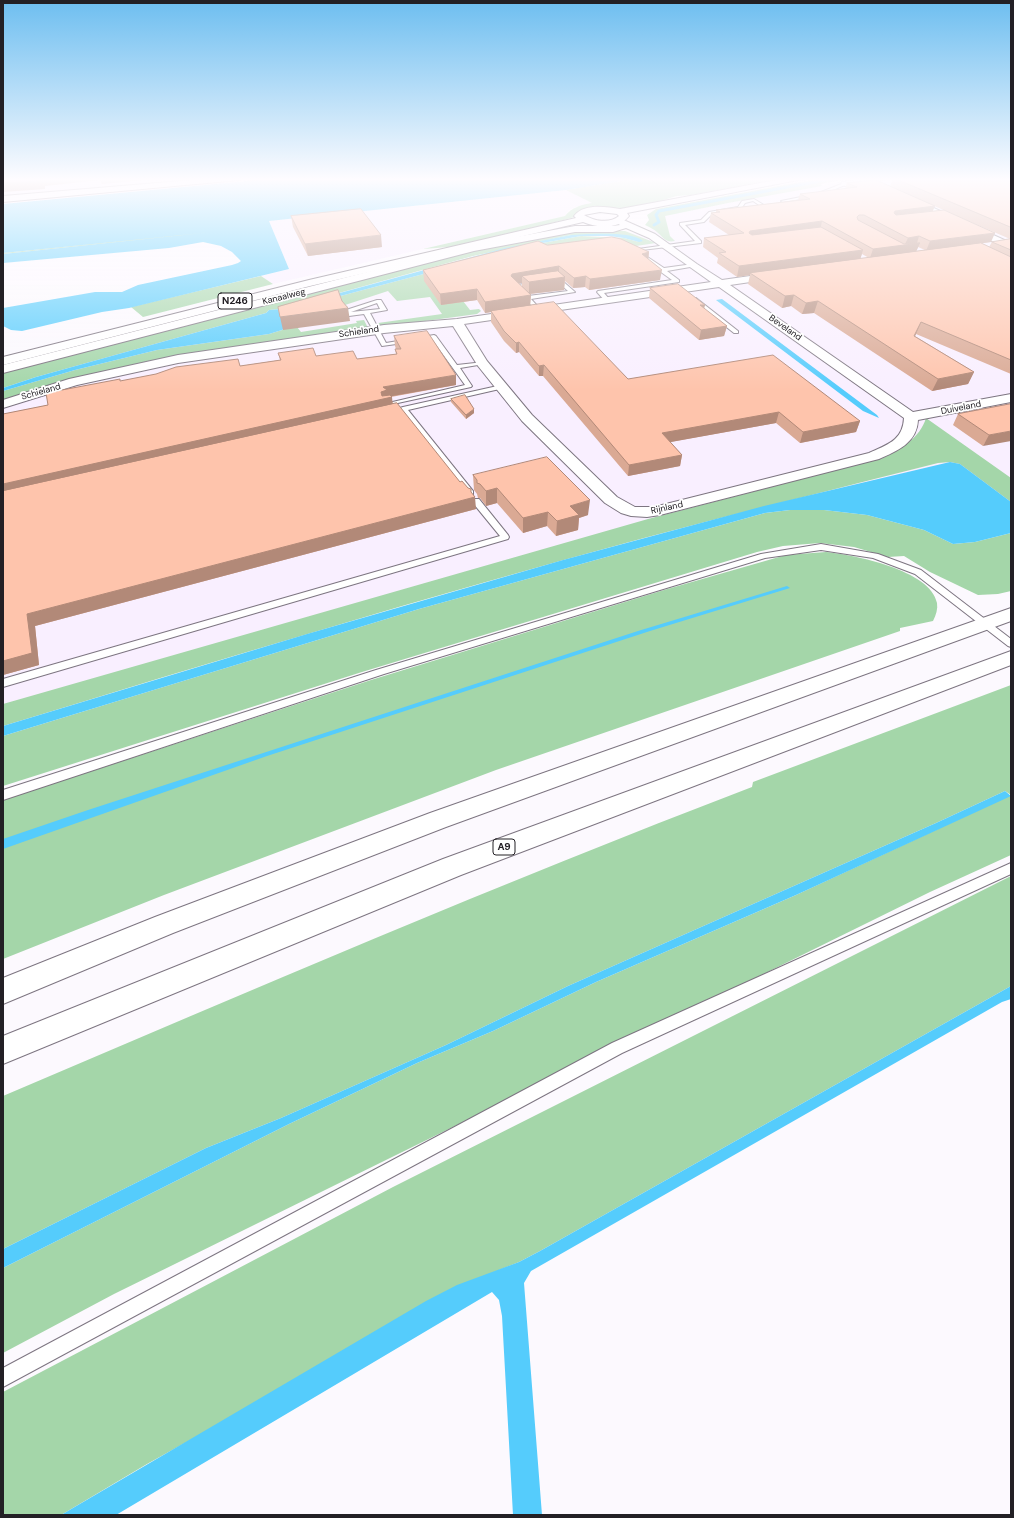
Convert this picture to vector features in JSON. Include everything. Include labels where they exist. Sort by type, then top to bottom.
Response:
[{"type":"main road","name":"Kanaalweg","points":[[3,369],[12,361],[309,283],[455,249]]},
{"type":"main road","name":"Kanaalweg","points":[[12,361],[470,249]]},
{"type":"main road","name":"Beveland","points":[[670,249],[911,418]]},
{"type":"main road","name":"Schieland","points":[[3,404],[74,382],[164,361],[375,330],[457,322],[788,274]]},
{"type":"main road","name":"Rijnland","points":[[457,322],[482,363],[528,418],[611,500],[622,508],[634,512],[654,512],[874,456],[905,440],[912,426],[911,418]]},
{"type":"main road","name":"Duiveland","points":[[911,418],[1011,398]]},
{"type":"main road","points":[[3,991],[164,925],[438,820],[1011,614]]},
{"type":"main road","name":"A9","points":[[3,1050],[452,866],[1011,658]]},
{"type":"lane","points":[[607,300],[600,292],[677,281],[631,249]]},
{"type":"lane","points":[[663,270],[693,266]]},
{"type":"lane","points":[[526,298],[572,292],[559,280],[515,286],[526,298],[538,310]]},
{"type":"lane","points":[[681,289],[736,332]]},
{"type":"lane","points":[[379,301],[384,310],[380,310],[366,312],[349,314],[348,311],[379,301]]},
{"type":"lane","points":[[366,312],[384,345],[434,337],[469,386],[386,405]]},
{"type":"lane","points":[[456,367],[482,363]]},
{"type":"lane","points":[[376,415],[502,387]]},
{"type":"lane","points":[[3,683],[505,537],[403,409]]},
{"type":"lane","points":[[3,795],[380,672],[764,556],[821,547],[876,556],[918,572],[1011,644]]},
{"type":"lane","points":[[3,1378],[617,1048],[1011,868]]},
{"type":"shaded area","points":[[281,249],[424,249],[273,284],[261,276],[289,269]]},
{"type":"shaded area","points":[[521,249],[1011,249],[1011,519],[757,501],[532,563],[3,725],[3,388],[80,364],[473,256]]},
{"type":"green space","points":[[43,249],[54,249],[3,254]]},
{"type":"green space","points":[[473,249],[506,249],[473,256],[281,309],[269,310],[266,313],[36,377],[3,388],[3,370]]},
{"type":"green space","points":[[519,249],[612,249],[456,292],[470,310],[479,309],[481,311],[477,314],[381,327],[378,323],[442,314],[430,297],[397,301],[388,291],[345,305],[348,307],[297,327],[301,332],[357,323],[356,321],[364,320],[368,328],[153,360],[102,372],[3,401],[3,391],[75,370],[157,350],[269,334],[282,330],[329,299]]},
{"type":"green space","points":[[261,276],[273,284],[143,317],[131,307]]},
{"type":"green space","points":[[926,418],[1011,478],[1011,502],[960,464],[950,462],[938,463],[681,528],[563,560],[323,629],[3,726],[3,704],[648,519],[883,458],[903,447],[915,437]]},
{"type":"green space","points":[[790,510],[824,510],[867,515],[924,530],[953,544],[975,542],[1011,533],[1011,591],[998,594],[978,595],[930,572],[904,556],[888,557],[854,547],[820,543],[783,546],[757,552],[362,672],[3,786],[3,736],[419,609],[765,513]]},
{"type":"green space","points":[[826,552],[890,566],[907,573],[921,582],[932,591],[937,603],[933,621],[900,628],[900,631],[496,770],[164,895],[3,959],[3,800],[371,680],[664,590],[786,555]]},
{"type":"green space","points":[[1011,685],[1011,795],[1005,791],[568,986],[446,1045],[281,1118],[206,1148],[3,1249],[3,1096],[470,899],[658,823],[752,787],[753,782]]},
{"type":"green space","points":[[1011,795],[1011,855],[930,892],[114,1294],[3,1353],[3,1268],[289,1124],[417,1063],[493,1031],[596,982],[796,895]]},
{"type":"green space","points":[[1011,876],[1011,986],[540,1251],[519,1262],[489,1274],[147,1464],[61,1515],[3,1515],[3,1392],[393,1187]]},
{"type":"water","points":[[3,249],[44,249],[3,253]]},
{"type":"water","points":[[52,249],[160,249],[3,263],[3,254]]},
{"type":"water","points":[[226,249],[281,249],[289,269],[129,308],[102,312],[22,331],[11,330],[3,326],[3,308],[95,292],[122,292],[138,285],[232,265],[241,261],[232,252]]},
{"type":"water","points":[[502,249],[519,249],[329,299],[282,330],[269,334],[157,350],[75,370],[3,391],[3,388],[36,377],[266,313],[269,310],[281,309]]},
{"type":"water","points":[[722,299],[879,418],[863,411],[716,300]]},
{"type":"water","points":[[950,462],[960,464],[1011,502],[1011,533],[975,542],[953,544],[924,530],[867,515],[824,510],[790,510],[765,513],[419,609],[3,736],[3,726],[307,634],[563,560],[764,506]]},
{"type":"water","points":[[787,586],[790,588],[650,631],[267,756],[3,849],[3,839],[88,810],[638,631]]},
{"type":"water","points":[[1005,791],[1011,796],[796,895],[596,982],[493,1031],[417,1063],[289,1124],[3,1268],[3,1249],[206,1148],[281,1118],[446,1045],[568,986]]},
{"type":"water","points":[[1011,986],[1011,999],[1002,1002],[531,1271],[524,1283],[542,1515],[513,1515],[502,1316],[499,1300],[492,1292],[116,1515],[61,1515],[426,1301],[457,1285],[519,1262],[540,1251]]},
{"type":"building","points":[[507,249],[642,249],[649,252],[642,254],[662,270],[590,279],[586,276],[574,278],[559,266],[512,274],[511,276],[531,295],[485,302],[477,289],[440,294],[423,270]]},
{"type":"building","points":[[721,249],[863,250],[739,266],[719,253],[726,252]]},
{"type":"building","points":[[936,249],[994,249],[1011,257],[1011,360],[921,322],[914,336],[974,372],[938,379],[818,301],[806,303],[794,295],[785,296],[750,273]]},
{"type":"building","points":[[558,271],[565,277],[529,282],[522,276]]},
{"type":"building","points":[[678,284],[705,305],[700,305],[727,326],[701,330],[650,288]]},
{"type":"building","points":[[338,290],[342,301],[348,308],[280,317],[278,307]]},
{"type":"building","points":[[554,302],[628,379],[773,355],[860,421],[803,432],[779,412],[662,433],[682,455],[629,465],[544,365],[539,366],[519,342],[516,343],[504,331],[491,311]]},
{"type":"building","points":[[427,331],[456,375],[383,387],[387,390],[381,392],[382,396],[390,395],[392,397],[3,484],[3,414],[48,405],[46,393],[120,379],[120,381],[156,374],[176,367],[238,359],[240,366],[281,360],[278,353],[313,348],[316,356],[353,351],[357,359],[397,354],[395,349],[401,349],[394,336]]},
{"type":"building","points":[[465,395],[474,409],[466,415],[451,399]]},
{"type":"building","points":[[397,403],[460,482],[462,481],[468,488],[471,489],[471,492],[475,497],[27,614],[32,653],[3,661],[3,491]]},
{"type":"building","points":[[1011,404],[1011,431],[989,435],[958,414]]},
{"type":"building","points":[[547,457],[590,500],[570,506],[579,515],[557,521],[548,512],[523,518],[497,488],[486,491],[480,484],[477,483],[477,480],[473,475]]}]
